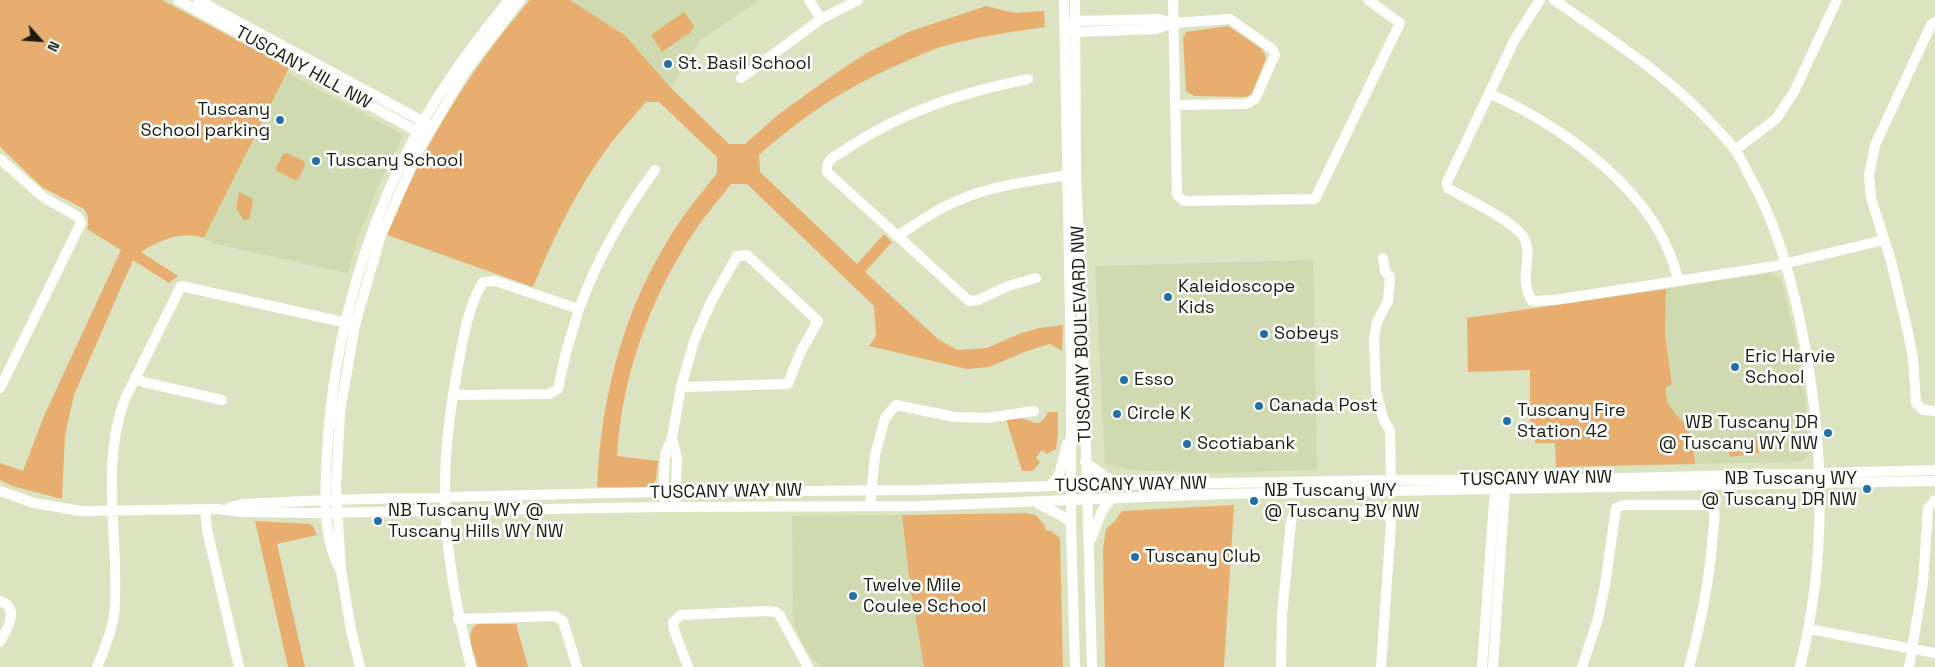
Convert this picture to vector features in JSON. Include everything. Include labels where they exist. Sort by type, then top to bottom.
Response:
[{"type":"street","name":"TUSCANY HILL NW","points":[[179,0],[422,134]]},
{"type":"street","name":"TUSCANY HILL NW","points":[[198,0],[428,124]]},
{"type":"street","points":[[360,667],[351,630],[341,571],[334,557],[327,462],[330,411],[336,367],[350,324],[372,233],[390,189],[428,124],[458,66],[510,0]]},
{"type":"street","points":[[428,124],[480,50],[520,0]]},
{"type":"street","points":[[810,0],[821,19]]},
{"type":"street","points":[[741,78],[821,19],[858,0]]},
{"type":"street","name":"TUSCANY BOULEVARD NW","points":[[1064,0],[1072,175],[1083,339],[1092,667]]},
{"type":"street","name":"TUSCANY BOULEVARD NW","points":[[1074,0],[1071,523],[1075,667]]},
{"type":"street","points":[[1173,0],[1177,195],[1184,201],[1315,200],[1400,24],[1368,0]]},
{"type":"street","points":[[1540,0],[1515,39],[1447,182],[1448,188],[1486,209],[1519,232],[1526,240],[1525,284],[1532,300],[1554,300],[1786,263],[1884,240]]},
{"type":"street","points":[[1554,0],[1673,84],[1696,106],[1735,150],[1760,194],[1776,231],[1786,263],[1810,372],[1820,478],[1819,556],[1809,629],[1800,667]]},
{"type":"street","points":[[1735,150],[1776,119],[1794,92],[1838,0]]},
{"type":"street","points":[[1064,27],[1156,29],[1173,23],[1230,19],[1272,48],[1275,55],[1255,99],[1246,104],[1176,105]]},
{"type":"street","points":[[1935,22],[1931,25],[1880,134],[1871,160],[1869,175],[1871,198],[1897,287],[1908,336],[1916,403],[1923,410],[1935,411]]},
{"type":"street","points":[[1028,79],[984,88],[932,104],[884,126],[829,160],[826,172],[969,301],[978,300],[1008,286],[1036,278]]},
{"type":"street","points":[[1489,93],[1535,117],[1603,165],[1616,177],[1637,199],[1659,230],[1669,248],[1678,280]]},
{"type":"street","points":[[0,388],[4,369],[81,223],[78,216],[43,197],[1,163]]},
{"type":"street","points":[[452,395],[549,394],[558,389],[566,352],[579,309],[603,254],[619,223],[655,170]]},
{"type":"street","points":[[897,236],[926,216],[975,194],[1033,180],[1072,175]]},
{"type":"street","points":[[662,507],[665,455],[672,438],[681,386],[694,341],[711,302],[737,256],[747,255],[818,321],[800,354],[788,384],[681,386]]},
{"type":"street","points":[[1383,258],[1385,271],[1390,277],[1388,301],[1378,322],[1374,339],[1376,391],[1383,418],[1390,431],[1391,485]]},
{"type":"street","points":[[471,667],[458,619],[445,498],[447,440],[452,395],[470,313],[478,290],[483,282],[495,281],[579,309]]},
{"type":"street","points":[[97,667],[112,629],[115,606],[113,450],[116,430],[122,407],[135,377],[181,286],[350,324]]},
{"type":"street","points":[[135,377],[144,382],[222,400]]},
{"type":"street","points":[[870,506],[875,455],[885,418],[896,405],[955,417],[987,418],[1034,411]]},
{"type":"street","points":[[1050,486],[1056,480],[1062,468],[1072,422]]},
{"type":"street","points":[[672,438],[677,459],[675,507]]},
{"type":"street","points":[[1085,462],[1106,478],[1123,485]]},
{"type":"street","name":"TUSCANY WAY NW","points":[[217,509],[243,504],[331,500],[663,492],[1123,485],[1500,486],[1820,478],[1935,470]]},
{"type":"street","name":"TUSCANY WAY NW","points":[[1820,478],[1935,481]]},
{"type":"street","name":"TUSCANY WAY NW","points":[[217,509],[244,512],[332,512],[662,507],[920,506],[1071,501],[1391,485]]},
{"type":"street","points":[[1482,667],[1500,486]]},
{"type":"street","points":[[1493,667],[1500,486]]},
{"type":"street","points":[[0,490],[34,503],[81,512],[217,509]]},
{"type":"street","points":[[1089,545],[1102,511],[1111,499]]},
{"type":"street","points":[[1909,667],[1923,583],[1928,508],[1935,500]]},
{"type":"street","points":[[1034,502],[1053,510],[1071,523]]},
{"type":"street","points":[[1582,667],[1598,619],[1616,508],[1619,506],[1664,504],[1710,505],[1714,509],[1713,542],[1700,626],[1689,667]]},
{"type":"street","points":[[205,509],[207,530],[239,667]]},
{"type":"street","points":[[1280,667],[1282,615],[1292,517],[1297,513],[1342,512],[1379,512],[1388,515],[1391,520],[1381,667]]},
{"type":"street","points":[[0,601],[6,603],[11,610],[12,619],[0,642]]},
{"type":"street","points":[[688,667],[674,630],[673,622],[681,615],[766,611],[776,612],[780,616],[808,667]]},
{"type":"street","points":[[458,619],[555,616],[563,621],[577,667]]},
{"type":"street","points":[[1809,629],[1935,654]]},
{"type":"shaded area","points":[[0,0],[162,0],[289,68],[204,238],[179,236],[163,240],[141,252],[178,276],[169,283],[133,260],[74,395],[65,435],[62,499],[12,486],[0,480],[0,463],[23,471],[44,416],[121,250],[87,229],[88,219],[84,209],[42,187],[0,147]]},
{"type":"shaded area","points":[[530,0],[570,0],[625,35],[671,88],[729,144],[745,144],[779,114],[839,71],[867,53],[908,32],[986,6],[1015,13],[1044,11],[1045,27],[981,37],[944,46],[882,72],[845,92],[809,115],[759,155],[760,172],[857,264],[884,234],[892,242],[865,272],[938,339],[957,350],[987,348],[1019,334],[1039,328],[1063,325],[1062,351],[1050,344],[1027,351],[989,367],[967,369],[869,346],[876,336],[874,306],[747,184],[731,184],[696,229],[665,282],[641,338],[632,366],[620,426],[617,456],[658,461],[656,480],[650,488],[597,487],[603,422],[609,390],[626,328],[638,298],[668,240],[685,214],[717,173],[717,157],[659,102],[646,102],[611,143],[577,194],[549,249],[533,287],[387,235],[416,171],[448,112],[486,55]]},
{"type":"shaded area","name":"St. Basil School","points":[[570,0],[761,0],[701,39],[671,88],[626,35]]},
{"type":"shaded area","points":[[684,12],[694,26],[690,33],[662,52],[651,35]]},
{"type":"shaded area","points":[[1228,26],[1262,49],[1266,58],[1252,94],[1246,97],[1194,96],[1186,91],[1183,38],[1186,32]]},
{"type":"shaded area","name":"Tuscany School","points":[[286,72],[403,135],[378,187],[357,241],[348,273],[215,244],[204,238]]},
{"type":"shaded area","points":[[287,153],[304,161],[305,165],[299,178],[295,180],[277,171],[276,168],[283,154]]},
{"type":"shaded area","points":[[239,192],[253,199],[250,218],[244,221],[236,208]]},
{"type":"shaded area","points":[[1313,260],[1317,470],[1210,473],[1133,470],[1105,464],[1095,266]]},
{"type":"shaded area","name":"Eric Harvie School","points":[[1771,273],[1778,276],[1782,282],[1795,337],[1805,397],[1809,455],[1801,462],[1695,464],[1689,432],[1671,409],[1666,398],[1666,387],[1672,384],[1665,335],[1666,289]]},
{"type":"shaded area","points":[[1666,289],[1665,335],[1672,384],[1666,387],[1666,395],[1671,407],[1686,426],[1691,436],[1695,464],[1556,467],[1555,443],[1535,443],[1536,427],[1530,426],[1530,370],[1468,372],[1467,318]]},
{"type":"shaded area","points":[[1048,412],[1058,412],[1056,449],[1047,454],[1042,450],[1036,458],[1040,462],[1033,471],[1022,471],[1006,419],[1018,418],[1038,423],[1045,418]]},
{"type":"shaded area","points":[[1734,437],[1735,440],[1756,437],[1759,453],[1730,457],[1728,449],[1721,450],[1719,439]]},
{"type":"shaded area","points":[[1234,505],[1224,667],[1105,667],[1103,549],[1106,529],[1122,511]]},
{"type":"shaded area","points":[[1026,513],[1036,515],[1045,526],[1045,530],[1051,531],[1060,538],[1063,667],[924,667],[910,585],[902,515]]},
{"type":"shaded area","name":"Twelve Mile Coulee School","points":[[902,515],[910,585],[924,667],[821,667],[807,652],[793,623],[792,516]]},
{"type":"shaded area","points":[[255,521],[309,524],[313,526],[317,535],[277,544],[305,667],[288,667]]},
{"type":"shaded area","points":[[477,624],[516,624],[528,667],[478,667],[470,638],[473,628]]},
{"type":"place","name":"St. Basil School","points":[[668,64]]},
{"type":"place","name":"Tuscany School parking","points":[[280,120]]},
{"type":"place","name":"Tuscany School","points":[[316,161]]},
{"type":"place","name":"Kaleidoscope Kids","points":[[1168,297]]},
{"type":"place","name":"Sobeys","points":[[1264,334]]},
{"type":"place","name":"Eric Harvie School","points":[[1735,367]]},
{"type":"place","name":"Esso","points":[[1124,380]]},
{"type":"place","name":"Canada Post","points":[[1259,406]]},
{"type":"place","name":"Circle K","points":[[1117,414]]},
{"type":"place","name":"Tuscany Fire Station 42","points":[[1507,421]]},
{"type":"place","name":"WB Tuscany DR @ Tuscany WY NW","points":[[1828,433]]},
{"type":"place","name":"Scotiabank","points":[[1187,444]]},
{"type":"place","name":"NB Tuscany WY @ Tuscany DR NW","points":[[1867,489]]},
{"type":"place","name":"NB Tuscany WY @ Tuscany BV NW","points":[[1254,501]]},
{"type":"place","name":"NB Tuscany WY @ Tuscany Hills WY NW","points":[[378,521]]},
{"type":"place","name":"Tuscany Club","points":[[1135,557]]},
{"type":"place","name":"Twelve Mile Coulee School","points":[[853,596]]}]
